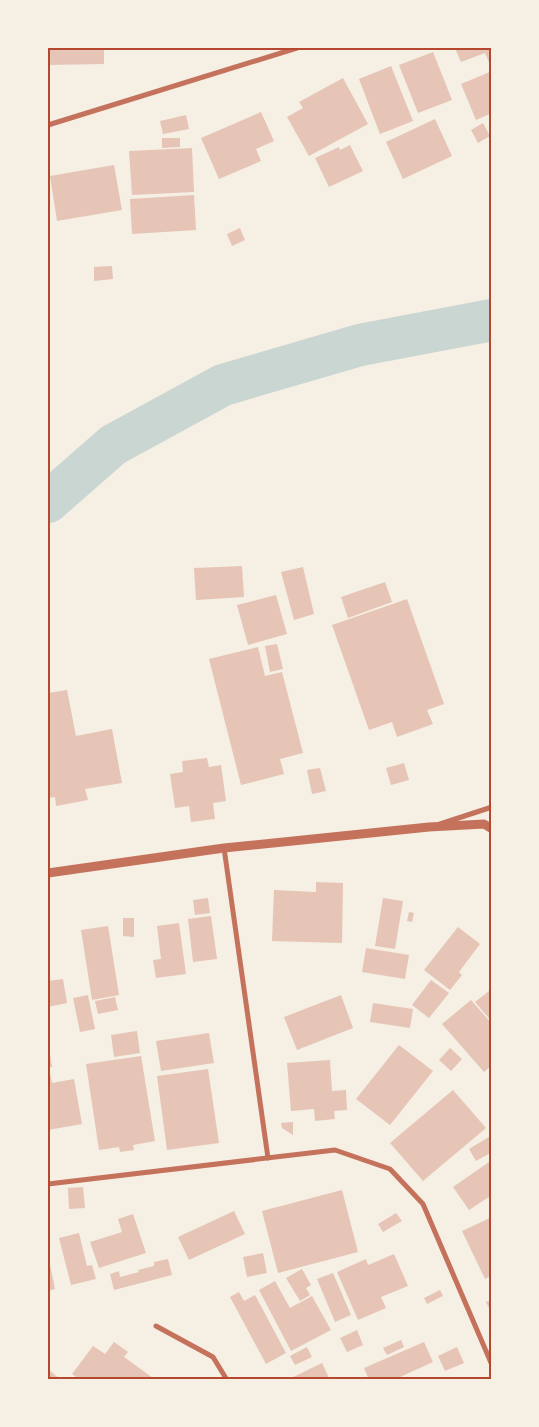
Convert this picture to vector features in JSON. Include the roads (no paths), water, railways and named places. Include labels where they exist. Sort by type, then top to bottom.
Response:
[{"type":"street","points":[[48,124],[297,48]]},
{"type":"street","points":[[429,827],[492,807]]},
{"type":"street","points":[[48,873],[224,848],[429,827],[484,824],[492,828]]},
{"type":"street","points":[[224,848],[268,1158]]},
{"type":"street","points":[[48,1184],[335,1150],[390,1169],[423,1204],[492,1365]]},
{"type":"street","points":[[156,1326],[213,1357],[227,1380]]},
{"type":"waterway","points":[[48,502],[113,445],[223,385],[360,345],[492,320]]}]
